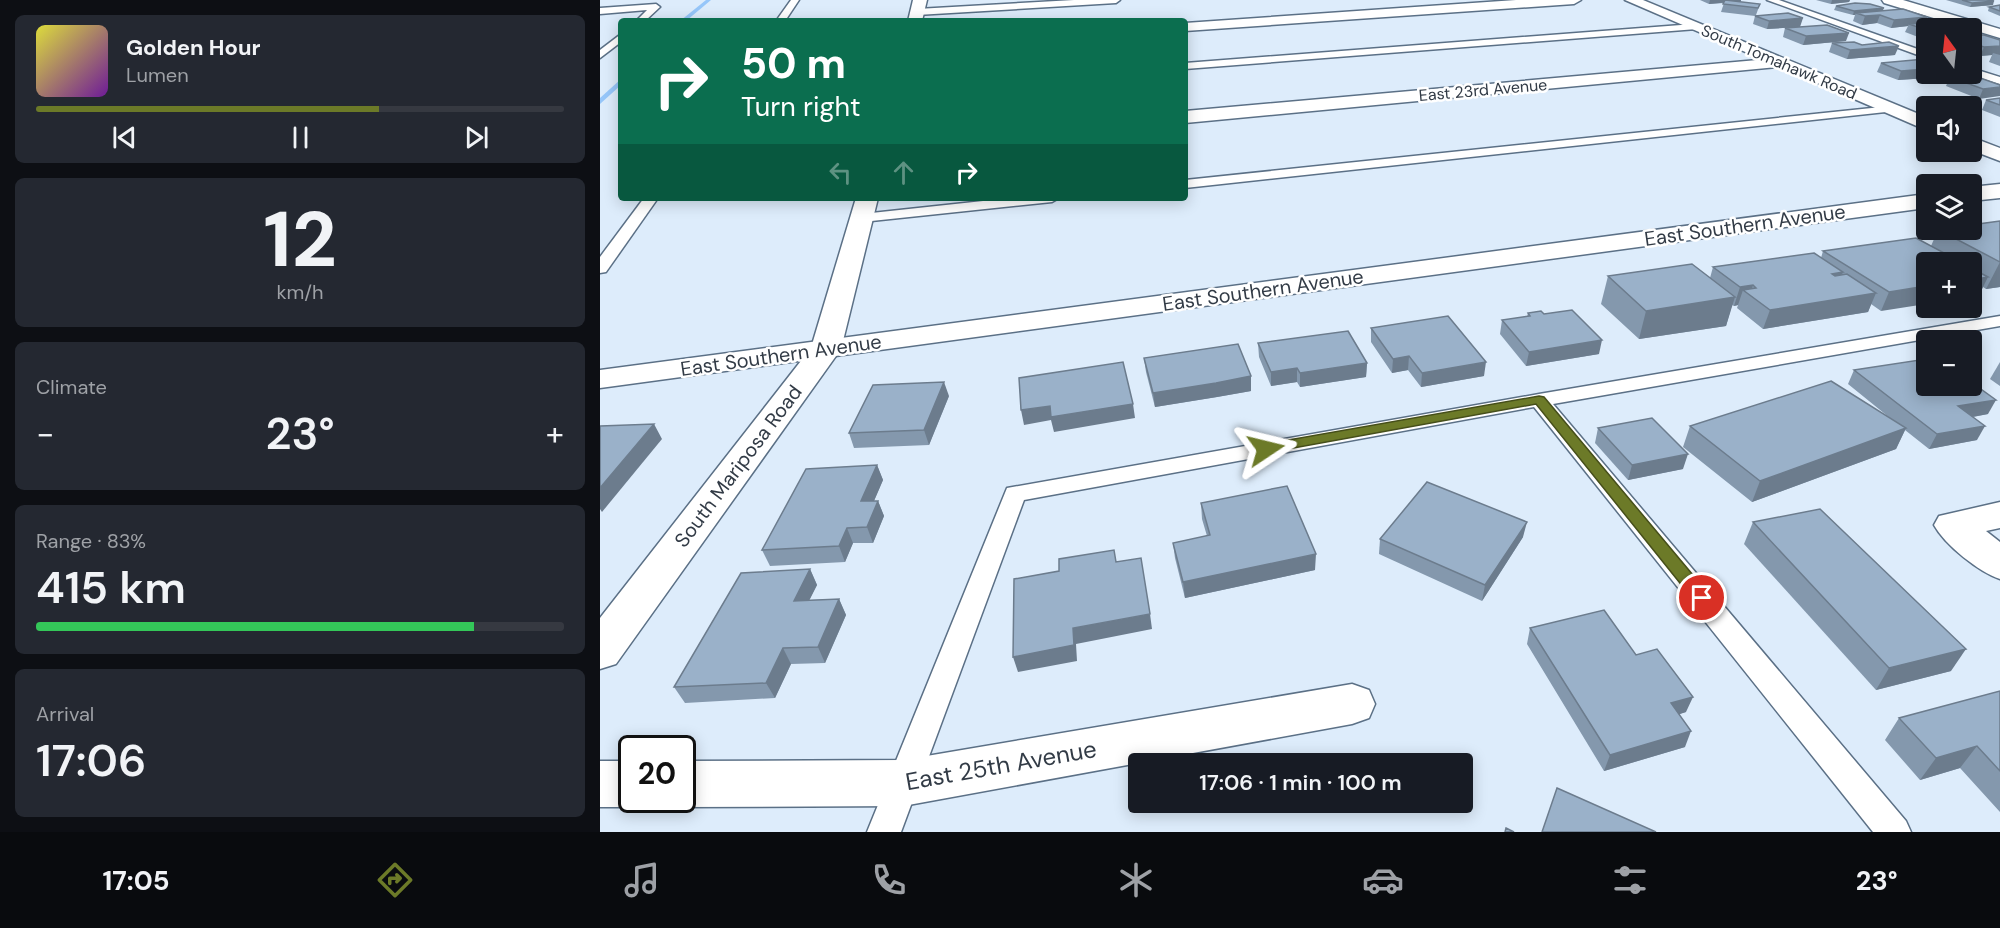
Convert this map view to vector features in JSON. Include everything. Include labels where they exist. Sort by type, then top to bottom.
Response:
[{"type":"street","points":[[1188,27],[1574,0]]},
{"type":"street","name":"South Tomahawk Road","points":[[1632,0],[1916,120]]},
{"type":"street","points":[[1889,0],[2000,34]]},
{"type":"street","name":"East 23rd Avenue","points":[[1188,117],[1781,63]]},
{"type":"street","points":[[1982,148],[2000,155]]},
{"type":"street","points":[[1982,192],[2000,190]]},
{"type":"street","name":"East Southern Avenue","points":[[600,379],[1916,202]]},
{"type":"street","name":"South Mariposa Road","points":[[600,651],[826,349],[864,208]]},
{"type":"street","points":[[2000,515],[1953,525],[2000,564]]},
{"type":"street","name":"East 25th Avenue","points":[[696,784],[903,783],[1352,704]]},
{"type":"street","points":[[600,784],[618,784]]},
{"type":"lane","points":[[782,18],[795,0]]},
{"type":"lane","points":[[917,11],[1116,0]]},
{"type":"lane","points":[[1771,0],[1916,51]]},
{"type":"lane","points":[[600,11],[656,7],[643,18]]},
{"type":"lane","points":[[1188,66],[1694,27]]},
{"type":"lane","points":[[600,55],[618,40]]},
{"type":"lane","points":[[1982,75],[2000,81]]},
{"type":"lane","points":[[1188,184],[1891,109]]},
{"type":"lane","points":[[600,268],[649,201]]},
{"type":"lane","points":[[864,208],[996,201]]},
{"type":"lane","points":[[884,832],[1015,494],[1539,400],[2000,321]]},
{"type":"lane","points":[[1539,400],[1894,832]]},
{"type":"building","points":[[1725,0],[1760,4],[1758,8],[1723,4]]},
{"type":"building","points":[[1962,0],[1991,0],[1994,1],[1972,3]]},
{"type":"building","points":[[1855,3],[1884,8],[1854,11],[1836,6]]},
{"type":"building","points":[[2000,5],[2000,11],[1989,7]]},
{"type":"building","points":[[1903,9],[1927,17],[1894,20],[1880,15],[1865,16],[1856,13]]},
{"type":"building","points":[[1788,13],[1803,18],[1769,21],[1755,16]]},
{"type":"building","points":[[1827,25],[1849,33],[1806,36],[1785,28]]},
{"type":"building","points":[[1982,35],[2000,40],[2000,46],[1982,46]]},
{"type":"building","points":[[1854,42],[1862,45],[1889,42],[1899,46],[1850,50],[1832,43]]},
{"type":"building","points":[[1916,60],[1916,70],[1901,71],[1881,63]]},
{"type":"building","points":[[1982,79],[2000,85],[2000,87],[1983,89],[1969,84],[1982,84]]},
{"type":"building","points":[[2000,98],[2000,105],[1986,100]]},
{"type":"building","points":[[2000,221],[2000,262],[1958,240],[1982,240],[1982,223]]},
{"type":"building","points":[[1916,238],[1942,252],[1916,252],[1916,288],[1889,292],[1823,251]]},
{"type":"building","points":[[1814,253],[1843,272],[1832,274],[1835,276],[1847,274],[1876,293],[1770,310],[1743,290],[1756,288],[1753,285],[1740,287],[1713,267]]},
{"type":"building","points":[[1692,264],[1735,297],[1646,311],[1608,276]]},
{"type":"building","points":[[1572,310],[1602,340],[1529,352],[1502,320],[1530,316],[1528,313],[1541,311],[1544,314]]},
{"type":"building","points":[[1448,316],[1486,362],[1422,373],[1409,356],[1393,359],[1371,328]]},
{"type":"building","points":[[1348,331],[1367,363],[1300,373],[1297,368],[1271,372],[1258,343]]},
{"type":"building","points":[[1238,344],[1251,376],[1153,393],[1144,358]]},
{"type":"building","points":[[1916,361],[1916,396],[1982,396],[1982,390],[1996,400],[1958,406],[1985,426],[1937,434],[1854,370]]},
{"type":"building","points":[[1123,362],[1133,404],[1051,417],[1050,406],[1021,410],[1019,378]]},
{"type":"building","points":[[1831,381],[1906,428],[1760,481],[1690,426]]},
{"type":"building","points":[[944,382],[924,430],[849,433],[873,385]]},
{"type":"building","points":[[1652,418],[1688,454],[1632,465],[1598,428]]},
{"type":"building","points":[[654,424],[600,488],[600,426]]},
{"type":"building","points":[[877,465],[861,501],[878,501],[867,527],[847,528],[839,546],[762,550],[806,469]]},
{"type":"building","points":[[1427,482],[1527,522],[1485,585],[1380,539]]},
{"type":"building","points":[[1287,486],[1316,554],[1183,582],[1173,543],[1210,535],[1201,503]]},
{"type":"building","points":[[1820,509],[1966,649],[1889,668],[1753,522]]},
{"type":"building","points":[[1114,550],[1116,562],[1141,558],[1150,614],[1073,628],[1074,645],[1013,657],[1014,579],[1059,571],[1059,559]]},
{"type":"building","points":[[810,569],[794,601],[839,599],[818,647],[783,648],[766,683],[674,687],[741,573]]},
{"type":"building","points":[[1604,610],[1636,655],[1657,649],[1693,697],[1671,703],[1691,731],[1610,755],[1530,628]]},
{"type":"building","points":[[2000,691],[2000,771],[1977,746],[1936,758],[1899,718]]},
{"type":"building","points":[[1557,788],[1656,832],[1542,832]]},
{"type":"waterway","points":[[687,18],[709,0]]},
{"type":"waterway","points":[[600,102],[618,84]]},
{"type":"route","points":[[1266,449],[1539,400],[1702,598]]}]
